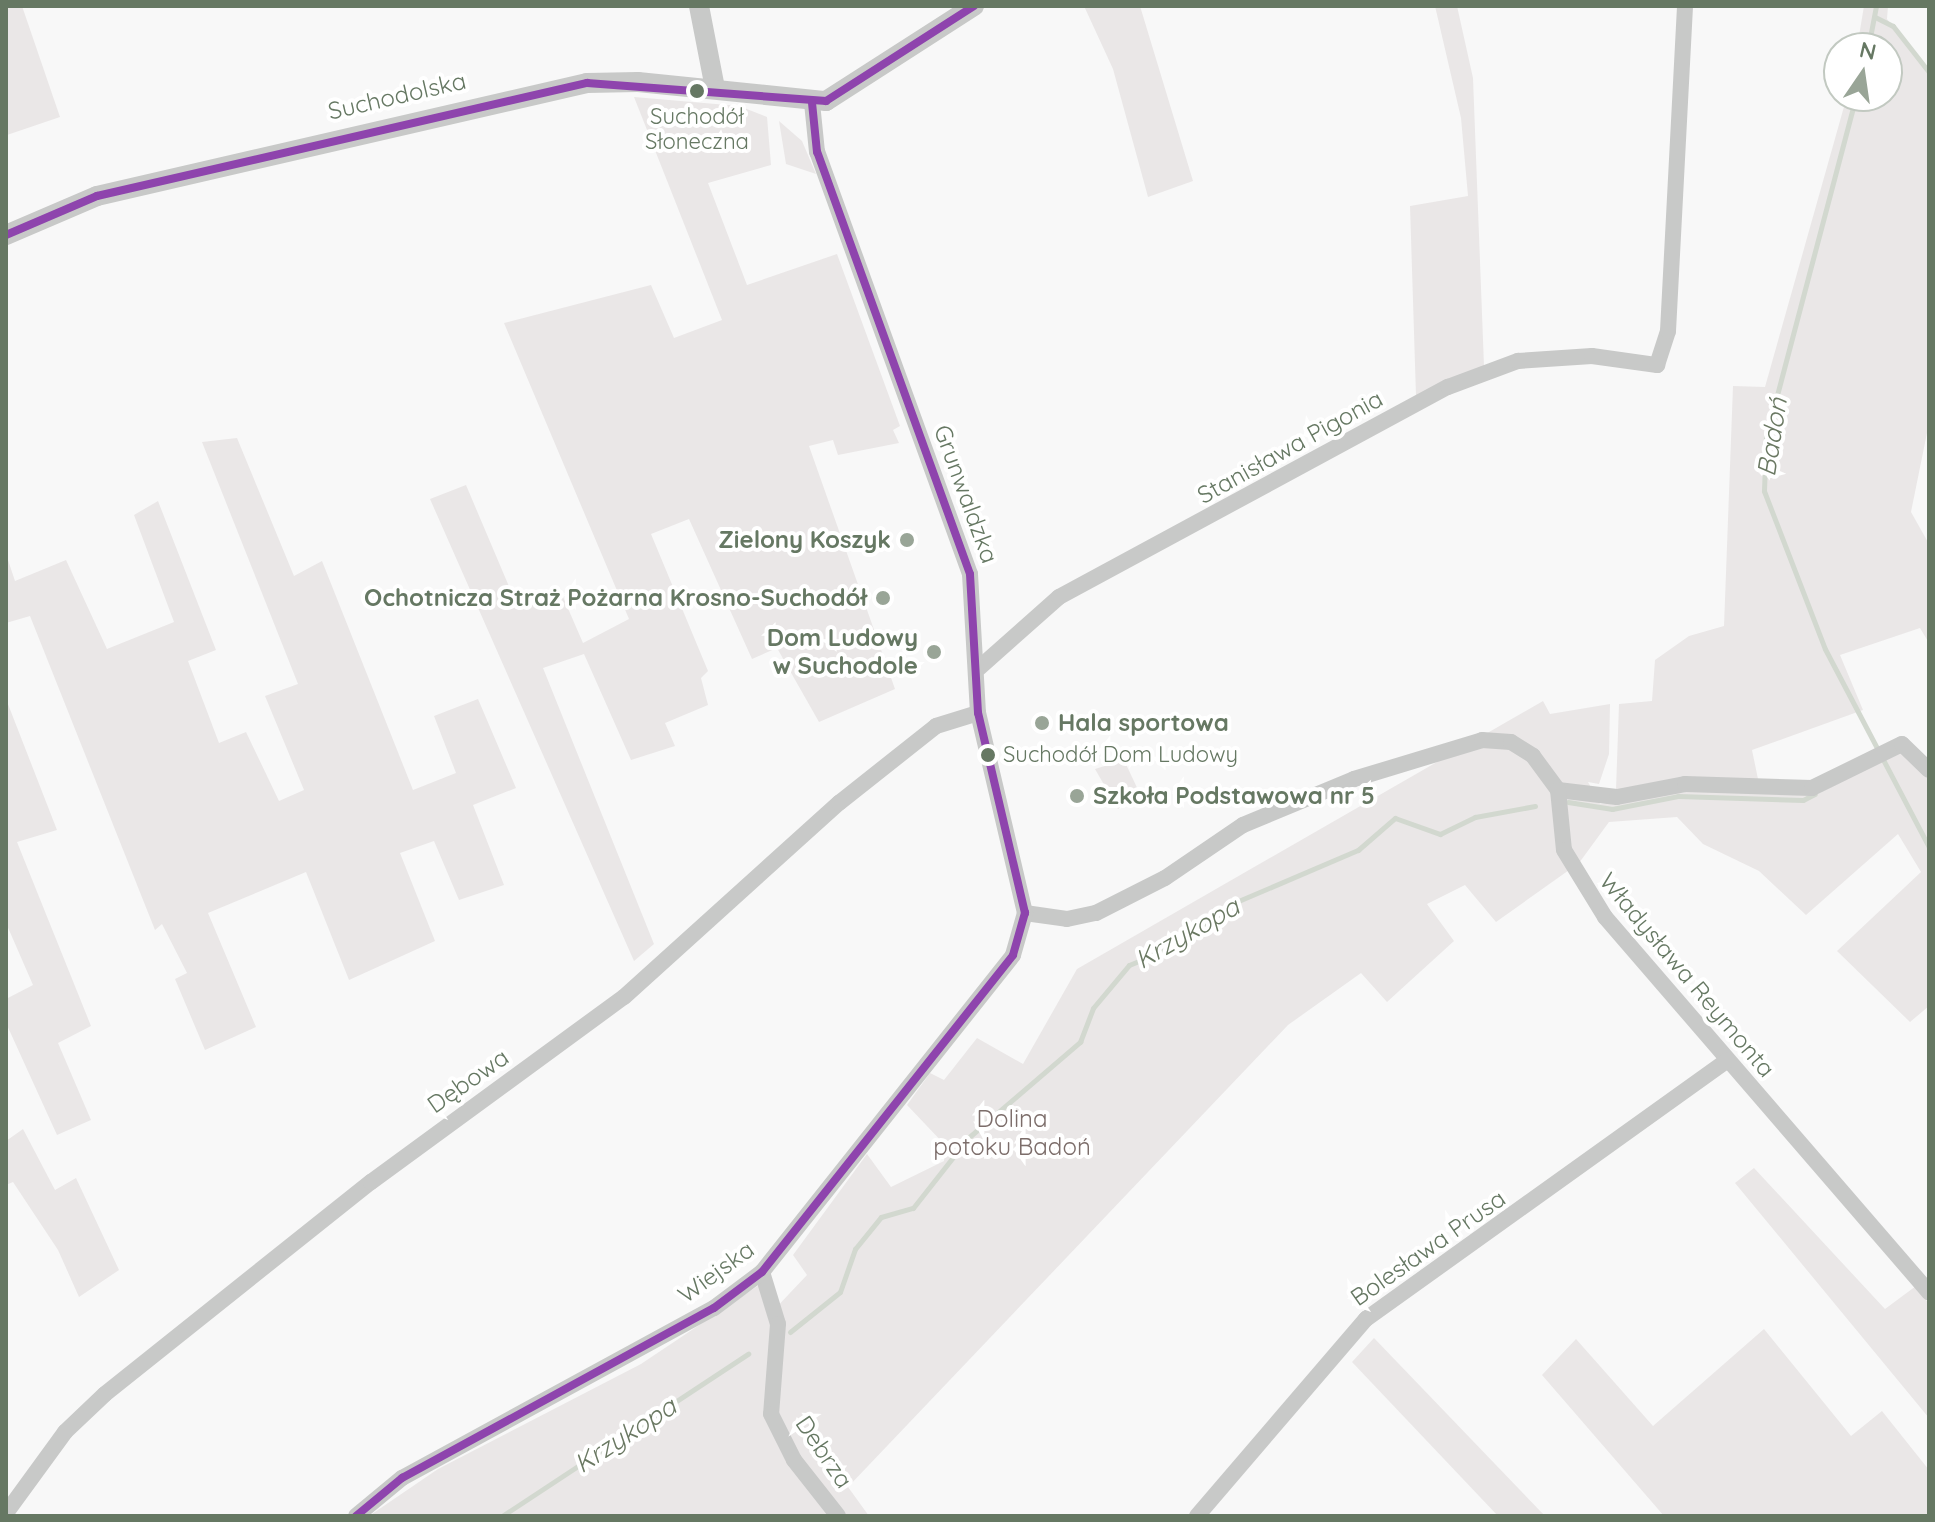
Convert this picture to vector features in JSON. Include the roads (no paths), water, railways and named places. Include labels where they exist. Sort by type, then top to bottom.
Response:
[{"type":"street","points":[[699,6],[715,88]]},
{"type":"street","points":[[812,103],[974,6]]},
{"type":"street","name":"Stanisława Pigonia","points":[[979,668],[1059,597],[1448,387],[1518,361],[1592,356],[1657,365],[1668,331],[1685,6]]},
{"type":"street","name":"Suchodolska","points":[[6,235],[97,196],[470,106],[587,83],[715,88],[812,103]]},
{"type":"street","name":"Grunwaldzka","points":[[812,103],[817,152],[970,574],[979,668],[978,713],[1025,913]]},
{"type":"street","name":"Dębowa","points":[[6,1513],[65,1432],[105,1394],[371,1182],[624,997],[839,803],[936,726],[978,713]]},
{"type":"street","name":"Władysława Reymonta","points":[[1025,913],[1067,919],[1096,913],[1165,878],[1243,825],[1354,779],[1482,740],[1511,742],[1533,756],[1558,790],[1574,876],[1727,1061],[1929,1293]]},
{"type":"street","points":[[1558,790],[1617,797],[1685,784],[1812,788],[1866,758],[1902,744],[1929,770]]},
{"type":"street","name":"Wiejska","points":[[356,1516],[402,1478],[650,1344],[762,1272],[990,989],[1013,955],[1025,913]]},
{"type":"street","name":"Bolesława Prusa","points":[[1197,1516],[1366,1319],[1727,1061]]},
{"type":"street","name":"Debrza","points":[[762,1272],[778,1324],[771,1414],[838,1516]]},
{"type":"waterway","name":"Badoń","points":[[1871,32],[1876,6]]},
{"type":"waterway","points":[[1875,17],[1893,26],[1929,72]]},
{"type":"waterway","name":"Badoń","points":[[1852,112],[1766,436],[1764,491],[1825,649],[1929,847]]},
{"type":"waterway","name":"Krzykopa","points":[[1568,802],[1612,809],[1678,796],[1803,800],[1815,794]]},
{"type":"waterway","name":"Krzykopa","points":[[790,1332],[840,1292],[855,1249],[881,1217],[913,1208],[968,1138],[1080,1042],[1093,1008],[1129,965],[1173,947],[1236,902],[1358,850],[1395,818],[1440,834],[1475,817],[1535,806]]},
{"type":"waterway","name":"Krzykopa","points":[[502,1516],[748,1354]]},
{"type":"place","name":"Suchodół Słoneczna","points":[[697,91]]},
{"type":"place","name":"Zielony Koszyk","points":[[907,540]]},
{"type":"place","name":"Ochotnicza Straż Pożarna Krosno-Suchodół","points":[[883,598]]},
{"type":"place","name":"Dom Ludowy w Suchodole","points":[[934,652]]},
{"type":"place","name":"Hala sportowa","points":[[1042,723]]},
{"type":"place","name":"Suchodół Dom Ludowy","points":[[988,755]]},
{"type":"place","name":"Szkoła Podstawowa nr 5","points":[[1077,796]]},
{"type":"park label","name":"Dolina potoku Badoń","points":[[1012,1133]]}]
